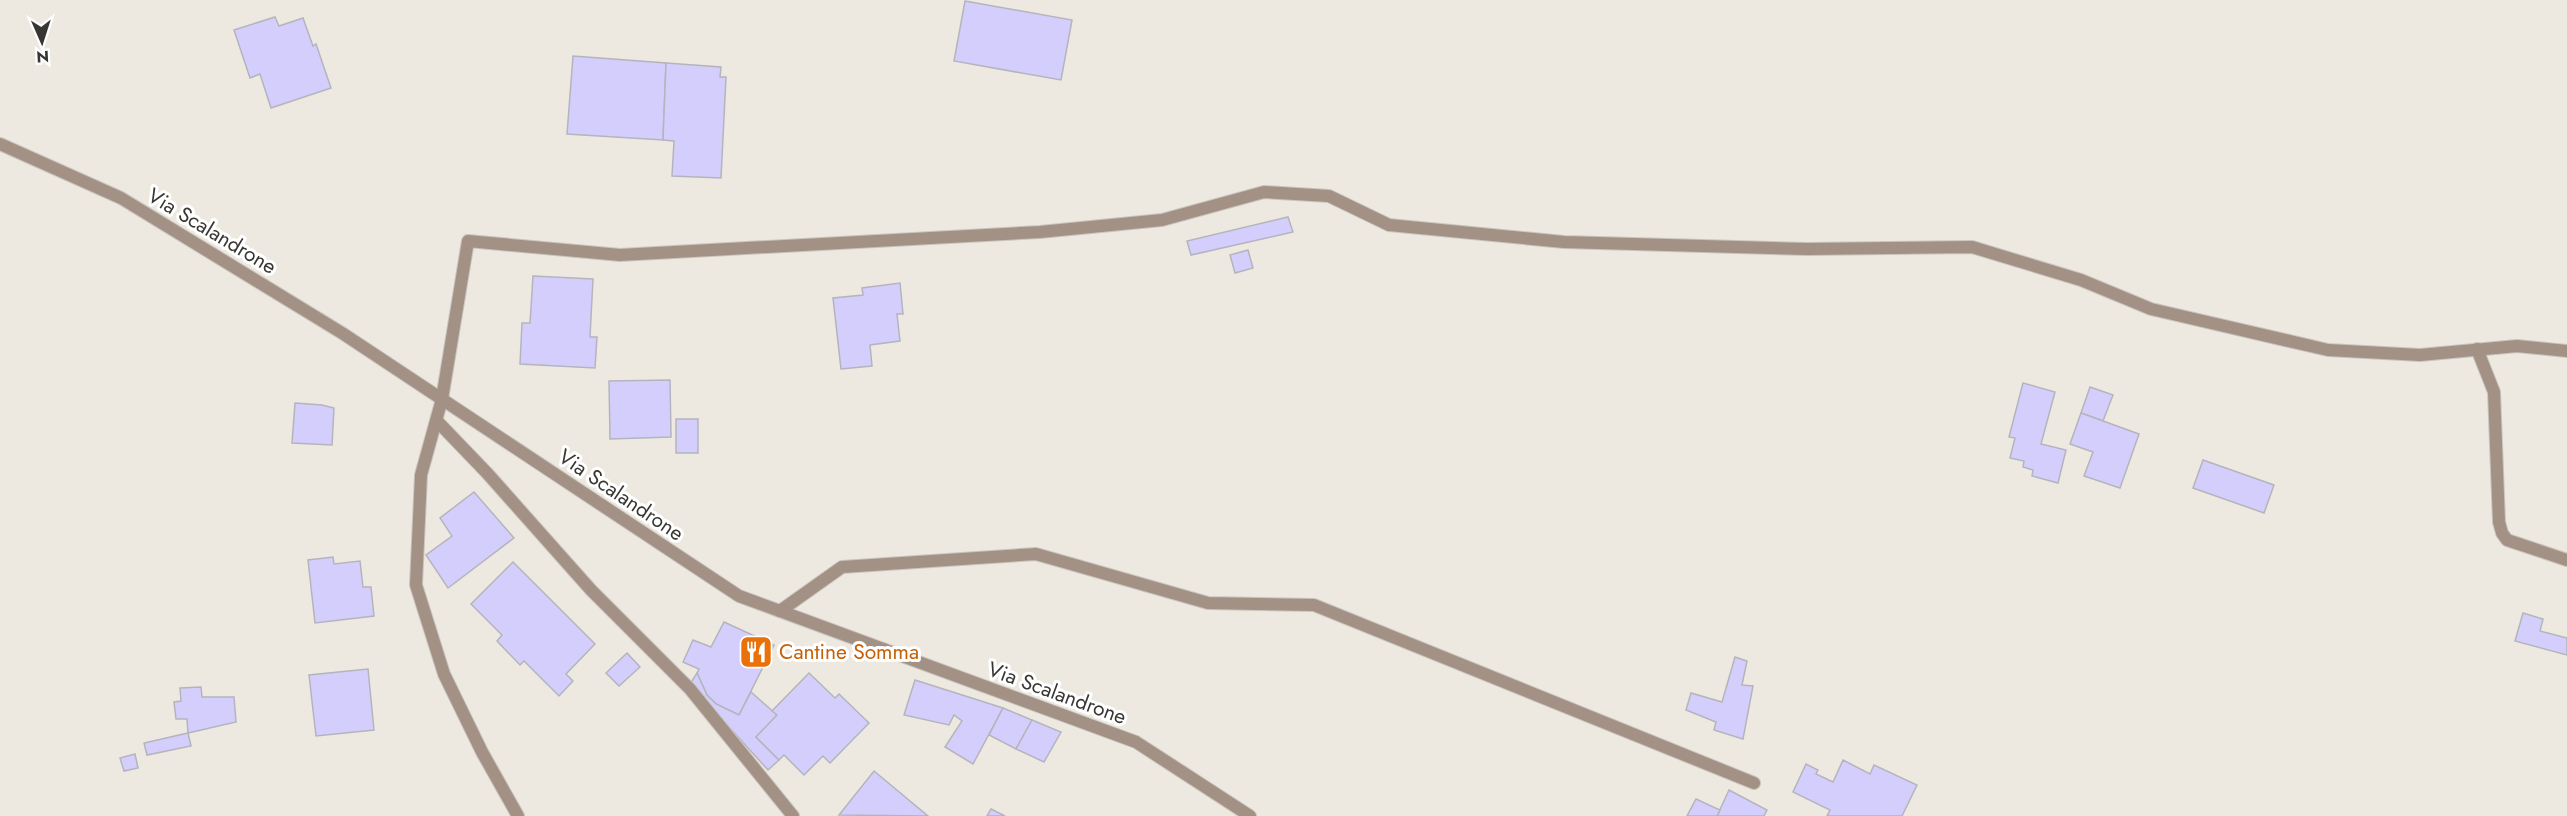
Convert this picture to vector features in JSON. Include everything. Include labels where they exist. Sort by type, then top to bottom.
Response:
[{"type":"street","name":"Via Scalandrone","points":[[0,144],[121,198],[342,333],[738,596],[1136,742],[1250,816]]},
{"type":"street","points":[[518,816],[444,674],[416,585],[421,475],[442,399],[468,241],[620,255],[1040,232],[1162,220],[1264,192],[1329,195],[1389,225],[1564,243],[1807,249],[1972,247],[2081,280],[2151,309],[2328,350],[2420,355],[2517,346],[2567,351]]},
{"type":"street","points":[[2477,349],[2494,392],[2499,522],[2502,533],[2507,540],[2567,560]]},
{"type":"street","points":[[437,421],[487,472],[591,590],[690,689],[793,816]]},
{"type":"street","points":[[780,611],[842,567],[1036,554],[1208,603],[1314,605],[1754,783]]},
{"type":"building","points":[[965,1],[1072,20],[1061,80],[954,61]]},
{"type":"building","points":[[275,17],[279,26],[303,18],[313,46],[316,44],[331,88],[271,108],[260,74],[250,78],[234,30]]},
{"type":"building","points":[[573,56],[666,63],[663,140],[567,134]]},
{"type":"building","points":[[666,63],[721,67],[720,77],[726,77],[721,178],[672,176],[674,141],[663,140]]},
{"type":"building","points":[[1288,217],[1293,232],[1191,255],[1187,241]]},
{"type":"building","points":[[1248,250],[1253,268],[1235,273],[1230,255]]},
{"type":"building","points":[[533,276],[593,279],[590,337],[597,337],[595,368],[520,364],[522,323],[530,323]]},
{"type":"building","points":[[900,283],[903,314],[897,314],[900,341],[870,345],[872,366],[841,369],[833,298],[863,295],[862,288]]},
{"type":"building","points":[[670,380],[671,437],[610,439],[609,381]]},
{"type":"building","points":[[2023,383],[2055,392],[2041,444],[2066,450],[2058,483],[2032,476],[2033,470],[2023,467],[2024,461],[2010,458],[2015,438],[2009,437]]},
{"type":"building","points":[[2090,387],[2113,395],[2103,421],[2081,413]]},
{"type":"building","points":[[295,403],[334,408],[332,445],[292,443]]},
{"type":"building","points":[[2081,413],[2139,434],[2120,488],[2084,476],[2093,452],[2070,444]]},
{"type":"building","points":[[676,419],[698,419],[698,453],[676,453]]},
{"type":"building","points":[[2203,460],[2274,485],[2264,513],[2193,488]]},
{"type":"building","points":[[474,492],[514,538],[448,588],[426,555],[452,536],[440,518]]},
{"type":"building","points":[[333,557],[334,564],[360,561],[363,587],[371,587],[374,616],[315,623],[308,560]]},
{"type":"building","points":[[513,562],[595,644],[566,674],[573,681],[559,696],[524,661],[520,665],[497,641],[502,635],[471,604]]},
{"type":"building","points":[[2523,613],[2543,619],[2540,631],[2567,638],[2567,655],[2515,641]]},
{"type":"building","points":[[724,622],[774,645],[739,715],[716,704],[707,695],[697,673],[699,669],[683,662],[693,640],[711,647]]},
{"type":"building","points":[[627,653],[640,667],[619,686],[606,673]]},
{"type":"building","points":[[1735,657],[1747,661],[1742,685],[1753,686],[1743,739],[1714,730],[1716,722],[1686,710],[1691,693],[1722,702]]},
{"type":"building","points":[[368,669],[374,730],[316,736],[309,675]]},
{"type":"building","points":[[697,673],[707,695],[716,704],[739,715],[751,692],[777,715],[756,737],[779,760],[768,770],[690,684]]},
{"type":"building","points":[[809,673],[835,698],[839,694],[869,723],[830,763],[823,756],[804,775],[784,755],[779,760],[756,737],[777,715],[772,711]]},
{"type":"building","points":[[915,680],[1003,708],[973,764],[945,747],[962,721],[954,715],[949,725],[904,715]]},
{"type":"building","points":[[201,687],[202,697],[234,697],[236,722],[188,733],[187,719],[176,719],[174,702],[181,701],[180,688]]},
{"type":"building","points":[[1003,708],[1032,720],[1016,749],[989,735]]},
{"type":"building","points":[[1032,720],[1061,732],[1044,762],[1016,749]]},
{"type":"building","points":[[188,733],[191,746],[147,755],[144,743]]},
{"type":"building","points":[[135,754],[138,768],[124,771],[120,758]]},
{"type":"building","points":[[1843,760],[1870,774],[1874,765],[1917,785],[1902,816],[1827,816],[1830,810],[1793,792],[1806,764],[1818,770],[1816,774],[1833,782]]},
{"type":"building","points":[[874,771],[928,816],[839,815]]},
{"type":"building","points":[[1729,790],[1767,810],[1764,816],[1717,816]]},
{"type":"building","points":[[1696,799],[1720,810],[1717,816],[1687,816]]},
{"type":"building","points":[[991,809],[1005,816],[987,816]]},
{"type":"place","name":"Cantine Somma","points":[[756,652]]}]
